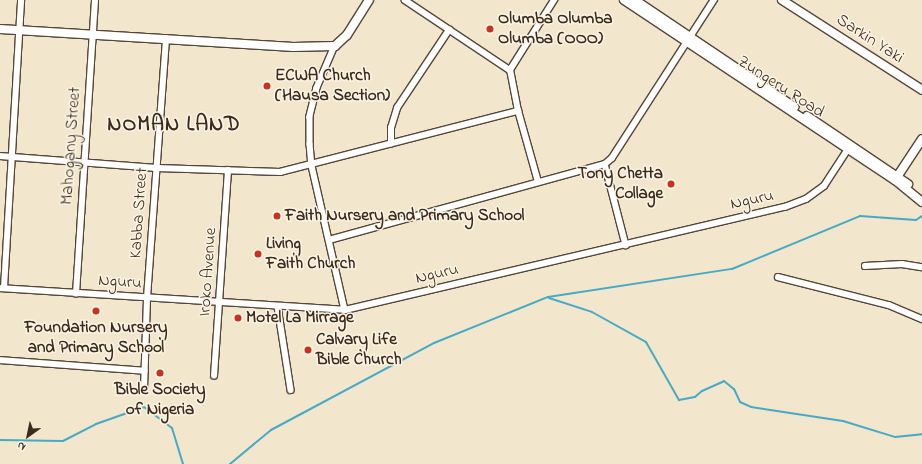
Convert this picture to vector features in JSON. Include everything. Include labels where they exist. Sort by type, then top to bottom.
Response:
[{"type":"street","points":[[2,288],[12,157],[21,0]]},
{"type":"street","name":"Mahogany Street","points":[[76,294],[83,163],[95,0]]},
{"type":"street","points":[[344,310],[312,166],[310,117],[317,88],[335,46],[347,35],[369,0]]},
{"type":"street","points":[[405,0],[510,70]]},
{"type":"street","points":[[538,182],[518,111],[510,70],[554,0]]},
{"type":"street","name":"Zungeru Road","points":[[624,0],[689,40],[848,149],[896,178],[922,200]]},
{"type":"street","points":[[635,0],[689,40],[896,178],[922,139]]},
{"type":"street","points":[[329,240],[604,164],[612,158],[714,0]]},
{"type":"street","name":"Sarkin Yaki","points":[[782,0],[922,90]]},
{"type":"street","points":[[0,29],[293,47],[335,46]]},
{"type":"street","points":[[391,144],[391,128],[397,108],[449,30]]},
{"type":"street","name":"Kabba Street","points":[[144,389],[147,298],[166,39]]},
{"type":"street","points":[[0,156],[157,168],[280,172],[312,166],[518,111]]},
{"type":"street","name":"Nguru","points":[[2,288],[221,304],[344,310],[784,207],[806,199],[824,186],[848,149]]},
{"type":"street","points":[[604,164],[626,244]]},
{"type":"street","name":"Iroko Avenue","points":[[214,376],[221,304],[228,170]]},
{"type":"street","points":[[866,266],[902,264],[922,267]]},
{"type":"street","points":[[778,277],[889,305],[922,318]]},
{"type":"street","points":[[278,307],[290,390]]},
{"type":"street","points":[[0,360],[145,372]]},
{"type":"waterway","points":[[230,464],[271,430],[434,343],[548,297],[732,269],[860,216],[916,220],[922,216]]},
{"type":"waterway","points":[[549,298],[592,312],[646,342],[679,400],[695,397],[702,391],[724,381],[734,389],[740,402],[751,407],[843,421],[895,437],[922,434]]},
{"type":"waterway","points":[[0,440],[63,441],[96,424],[144,407],[172,428],[183,464]]},
{"type":"place","name":"Olumba Olumba Olumba (OOO)","points":[[490,29]]},
{"type":"place","name":"ECWA Church (Hausa Section)","points":[[267,86]]},
{"type":"place","name":"Tony Chetta Collage","points":[[671,184]]},
{"type":"place","name":"Faith Nursery and Primary School","points":[[277,216]]},
{"type":"place","name":"Living Faith Church","points":[[258,254]]},
{"type":"place","name":"Foundation Nursery and Primary School","points":[[96,311]]},
{"type":"place","name":"Motel La Mirrage","points":[[238,318]]},
{"type":"place","name":"Calvary Life Bible Church","points":[[308,350]]},
{"type":"place","name":"Bible Society of Nigeria","points":[[160,373]]},
{"type":"district","name":"NOMAN LAND","points":[[174,125]]}]
